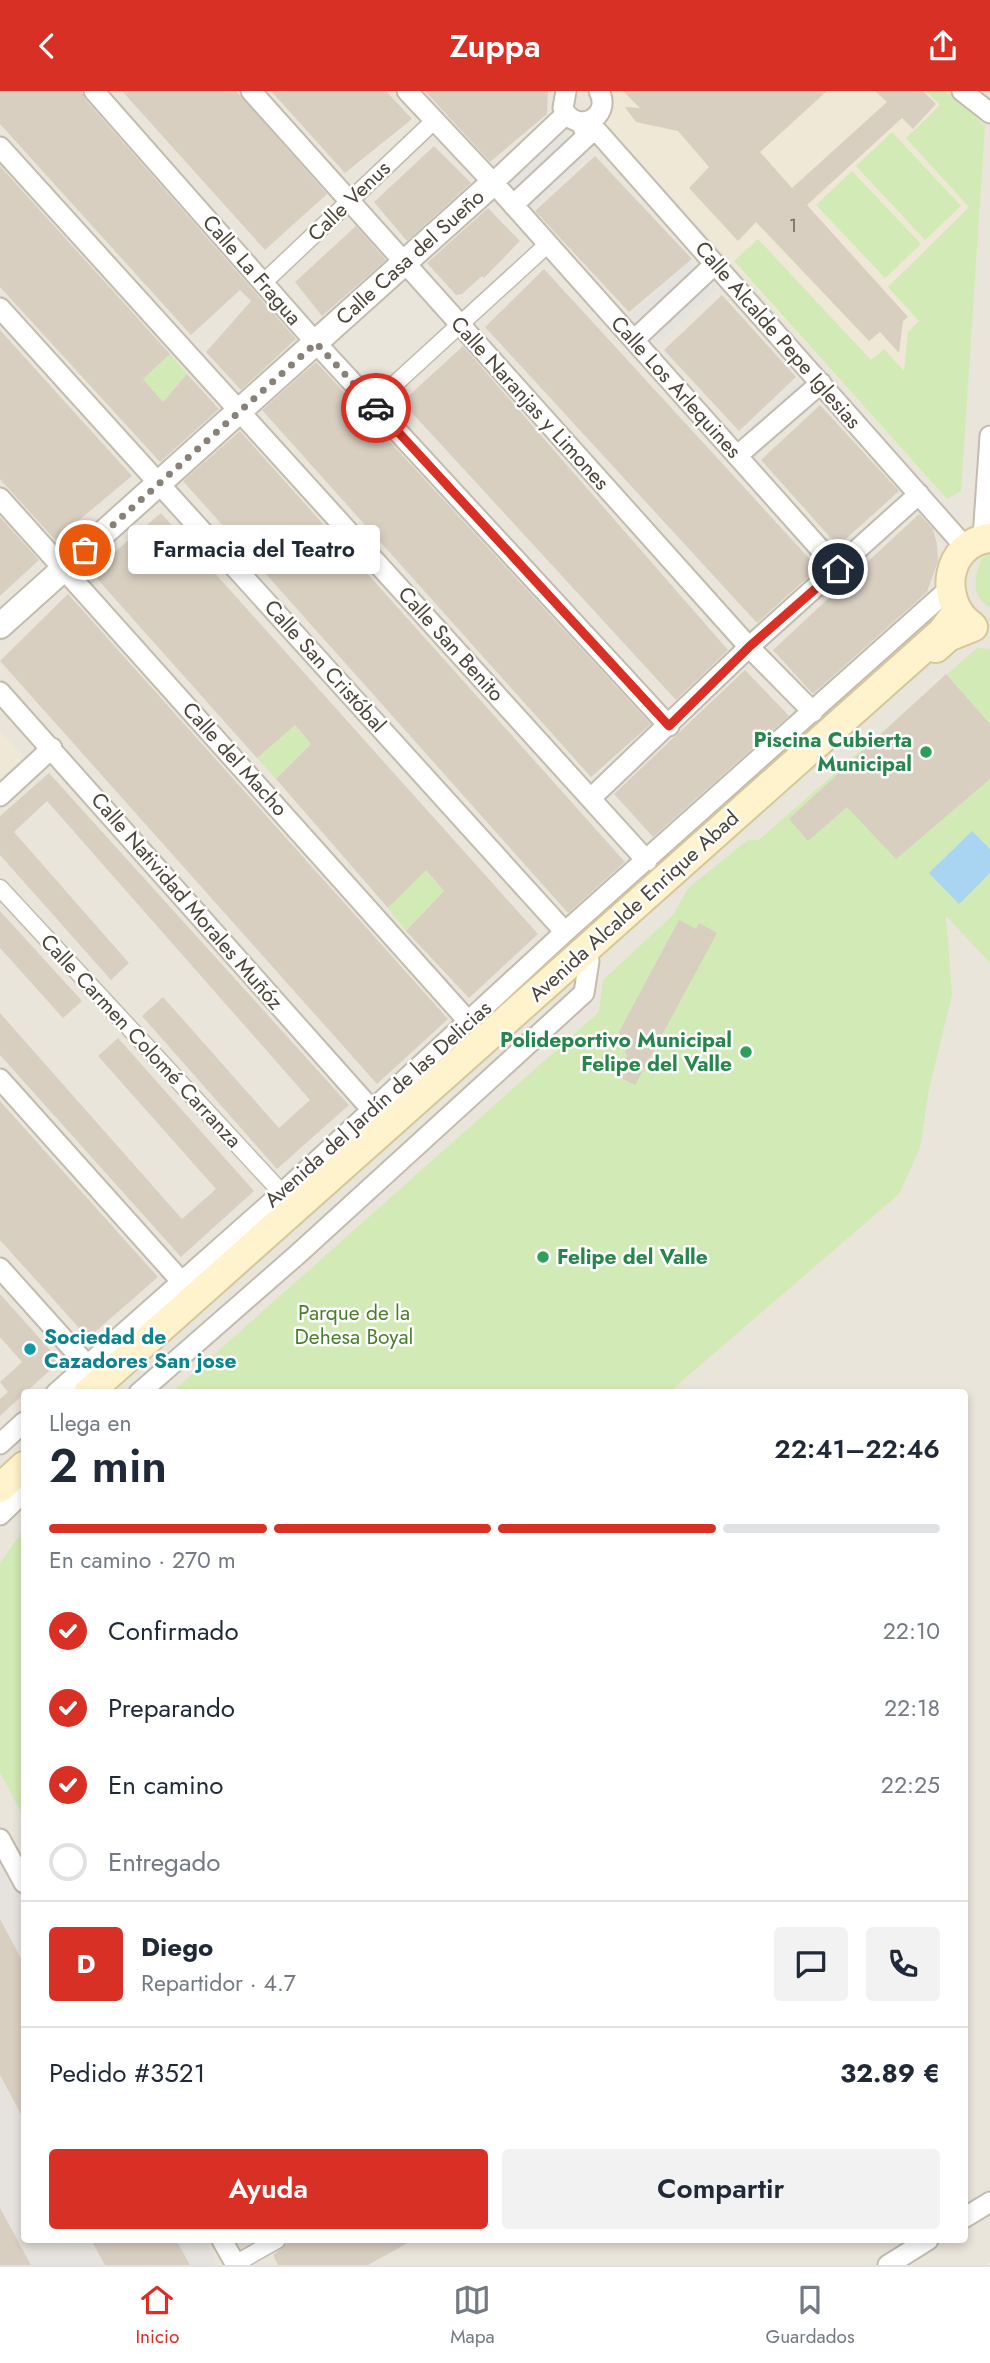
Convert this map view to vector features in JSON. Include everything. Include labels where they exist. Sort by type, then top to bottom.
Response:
[{"type":"main road","points":[[967,615],[950,574],[980,541]]},
{"type":"main road","name":"Avenida Alcalde Enrique Abad","points":[[109,1389],[948,637],[967,615]]},
{"type":"main road","name":"Avenida Alcalde Enrique Abad","points":[[92,1389],[942,632],[967,615]]},
{"type":"main road","points":[[0,1472],[21,1454]]},
{"type":"main road","points":[[0,1488],[21,1469]]},
{"type":"street","name":"Calle La Fragua","points":[[94,91],[316,343],[669,726]]},
{"type":"street","name":"Calle Naranjas y Limones","points":[[251,91],[750,646],[813,712]]},
{"type":"street","name":"Calle Los Arlequines","points":[[407,91],[513,205],[838,569]]},
{"type":"street","points":[[513,205],[587,136],[579,120],[562,101],[566,91]]},
{"type":"street","points":[[579,120],[602,109],[599,91]]},
{"type":"street","points":[[962,91],[983,104]]},
{"type":"street","name":"Calle Venus","points":[[263,283],[435,120]]},
{"type":"street","name":"Calle Casa del Sueño","points":[[0,626],[493,183],[579,120]]},
{"type":"street","name":"Calle Alcalde Pepe Iglesias","points":[[579,120],[715,264],[919,494],[980,541]]},
{"type":"street","name":"Calle San Benito","points":[[0,147],[647,861]]},
{"type":"street","points":[[373,404],[548,244]]},
{"type":"street","points":[[634,340],[715,264]]},
{"type":"street","name":"Calle San Cristóbal","points":[[0,308],[565,932]]},
{"type":"street","points":[[737,456],[821,383]]},
{"type":"street","points":[[980,541],[990,436]]},
{"type":"street","points":[[591,798],[750,646],[919,494]]},
{"type":"street","name":"Calle del Macho","points":[[0,498],[66,568],[469,1022]]},
{"type":"street","name":"Avenida del Jardín de las Delicias","points":[[60,1389],[282,1193],[565,932],[813,712],[967,615]]},
{"type":"street","name":"Calle Natividad Morales Muñóz","points":[[0,692],[372,1110]]},
{"type":"street","points":[[0,796],[52,748]]},
{"type":"street","name":"Calle Carmen Colomé Carranza","points":[[0,888],[282,1193]]},
{"type":"street","name":"Avenida Alcalde Enrique Abad","points":[[143,1389],[298,1254],[584,993],[589,961]]},
{"type":"street","points":[[0,1079],[181,1281]]},
{"type":"street","points":[[0,1268],[87,1365]]},
{"type":"street","points":[[0,1444],[21,1425]]},
{"type":"street","points":[[0,1515],[21,1495]]},
{"type":"street","points":[[0,1839],[21,1878]]},
{"type":"street","points":[[968,2216],[990,2202]]},
{"type":"street","points":[[224,2243],[236,2265],[272,2243]]},
{"type":"street","points":[[888,2265],[923,2243]]},
{"type":"shaded area","points":[[0,91],[990,91],[990,2263],[0,2265]]},
{"type":"shaded area","points":[[611,91],[951,91],[985,126],[961,491],[947,499],[605,123]]},
{"type":"shaded area","points":[[563,131],[588,158],[532,209],[508,183]]},
{"type":"shaded area","points":[[690,261],[716,290],[657,344],[631,315]]},
{"type":"shaded area","points":[[799,381],[817,400],[758,454],[741,435]]},
{"type":"shaded area","points":[[0,731],[24,757],[0,779]]},
{"type":"shaded area","points":[[0,1821],[21,1865],[21,2243],[206,2243],[217,2265],[0,2265]]},
{"type":"green space","points":[[926,91],[949,91],[985,126],[961,491],[947,499],[734,261],[758,239],[871,360],[884,349],[904,371],[908,332],[919,321],[888,287],[969,207],[906,138],[940,105]]},
{"type":"green space","points":[[892,132],[961,206],[925,240],[856,166]]},
{"type":"green space","points":[[852,171],[921,244],[885,278],[816,205]]},
{"type":"green space","points":[[170,354],[187,374],[163,402],[143,379]]},
{"type":"green space","points":[[990,555],[990,608],[979,597],[976,585],[982,558]]},
{"type":"green space","name":"Polideportivo Municipal Felipe del Valle","points":[[977,648],[990,649],[990,963],[946,916],[952,995],[929,1089],[920,1148],[899,1194],[673,1389],[175,1389],[599,1012],[603,980],[673,915],[688,888],[748,840],[759,840]]},
{"type":"green space","points":[[295,725],[311,744],[276,779],[257,758]]},
{"type":"green space","points":[[426,870],[444,891],[406,931],[388,908]]},
{"type":"green space","points":[[21,1533],[21,1812],[0,1772],[0,1563]]},
{"type":"water","points":[[972,831],[990,849],[990,873],[959,904],[929,873]]},
{"type":"building","points":[[0,91],[82,91],[85,99],[296,339],[241,390],[206,352],[251,301],[240,290],[191,335],[0,124]]},
{"type":"building","points":[[122,91],[236,91],[327,194],[265,250]]},
{"type":"building","points":[[271,91],[386,91],[412,119],[345,173]]},
{"type":"building","points":[[425,91],[548,91],[547,114],[490,162]]},
{"type":"building","points":[[623,91],[827,91],[760,152],[792,188],[887,102],[875,91],[923,91],[936,104],[913,129],[902,118],[807,205],[908,317],[903,321],[899,353],[880,332],[869,341],[756,222],[738,241],[689,188],[709,167],[678,131],[636,122],[625,107],[640,108]]},
{"type":"building","points":[[434,146],[471,183],[407,241],[374,202]]},
{"type":"building","points":[[595,156],[692,259],[629,312],[535,211]]},
{"type":"building","points":[[0,166],[170,354],[143,379],[163,402],[187,374],[219,409],[160,462],[0,287]]},
{"type":"building","points":[[488,208],[520,241],[484,278],[482,276],[462,294],[456,295],[427,263]]},
{"type":"building","points":[[356,226],[386,260],[322,316],[295,282]]},
{"type":"building","points":[[544,269],[818,568],[757,623],[485,327]]},
{"type":"building","points":[[722,295],[796,377],[739,431],[664,350]]},
{"type":"building","points":[[0,330],[132,476],[55,540],[0,479]]},
{"type":"building","points":[[463,346],[728,650],[676,700],[402,402]]},
{"type":"building","points":[[316,362],[651,724],[591,777],[262,410]]},
{"type":"building","points":[[820,405],[899,491],[838,546],[761,460]]},
{"type":"building","points":[[240,431],[625,862],[568,913],[183,481]]},
{"type":"building","points":[[161,513],[538,934],[469,998],[406,931],[444,891],[426,870],[388,908],[276,779],[311,744],[295,725],[257,758],[91,572]]},
{"type":"building","points":[[919,514],[933,529],[937,544],[938,561],[927,592],[813,694],[773,650]]},
{"type":"building","points":[[0,517],[39,560],[0,596]]},
{"type":"building","points":[[68,594],[448,1019],[377,1084],[0,661]]},
{"type":"building","points":[[745,670],[789,716],[653,837],[614,794]]},
{"type":"building","name":"Piscina Cubierta Municipal","points":[[946,674],[990,724],[990,779],[896,859],[847,807],[808,841],[789,819]]},
{"type":"building","points":[[49,773],[349,1105],[277,1169],[142,1016],[163,997],[279,1128],[310,1100],[47,801],[14,832],[129,963],[111,980],[0,855],[0,816]]},
{"type":"building","points":[[0,911],[82,1001],[63,1018],[0,948]]},
{"type":"building","points":[[679,920],[696,929],[699,923],[717,933],[635,1085],[617,1076],[627,1057],[619,1032]]},
{"type":"building","points":[[0,1013],[182,1219],[216,1189],[98,1056],[118,1038],[254,1191],[181,1257],[0,1055]]},
{"type":"building","points":[[0,1101],[158,1277],[88,1338],[0,1240]]},
{"type":"building","name":"Sociedad de Cazadores San jose","points":[[0,1294],[60,1361],[29,1389],[21,1389],[21,1397],[0,1416],[0,1399],[8,1392],[0,1382],[22,1362],[0,1337]]},
{"type":"building","points":[[0,1919],[21,1958],[21,2114],[0,2075]]},
{"type":"building","points":[[0,2208],[31,2265],[0,2265]]},
{"type":"building","points":[[93,2243],[178,2243],[190,2265],[105,2265]]},
{"type":"building","points":[[287,2243],[408,2243],[368,2265],[278,2265],[273,2255]]},
{"type":"way so far","points":[[85,550],[316,343],[376,408]]},
{"type":"place","name":"Farmacia del Teatro","points":[[85,550]]},
{"type":"place","name":"Piscina Cubierta Municipal","points":[[926,752]]},
{"type":"place","name":"Polideportivo Municipal Felipe del Valle","points":[[746,1052]]},
{"type":"place","name":"Felipe del Valle","points":[[543,1257]]},
{"type":"place","name":"Sociedad de Cazadores San jose","points":[[30,1349]]},
{"type":"route","points":[[376,408],[669,726],[750,646],[838,569]]},
{"type":"park label","name":"Parque de la Dehesa Boyal","points":[[354,1325]]}]
